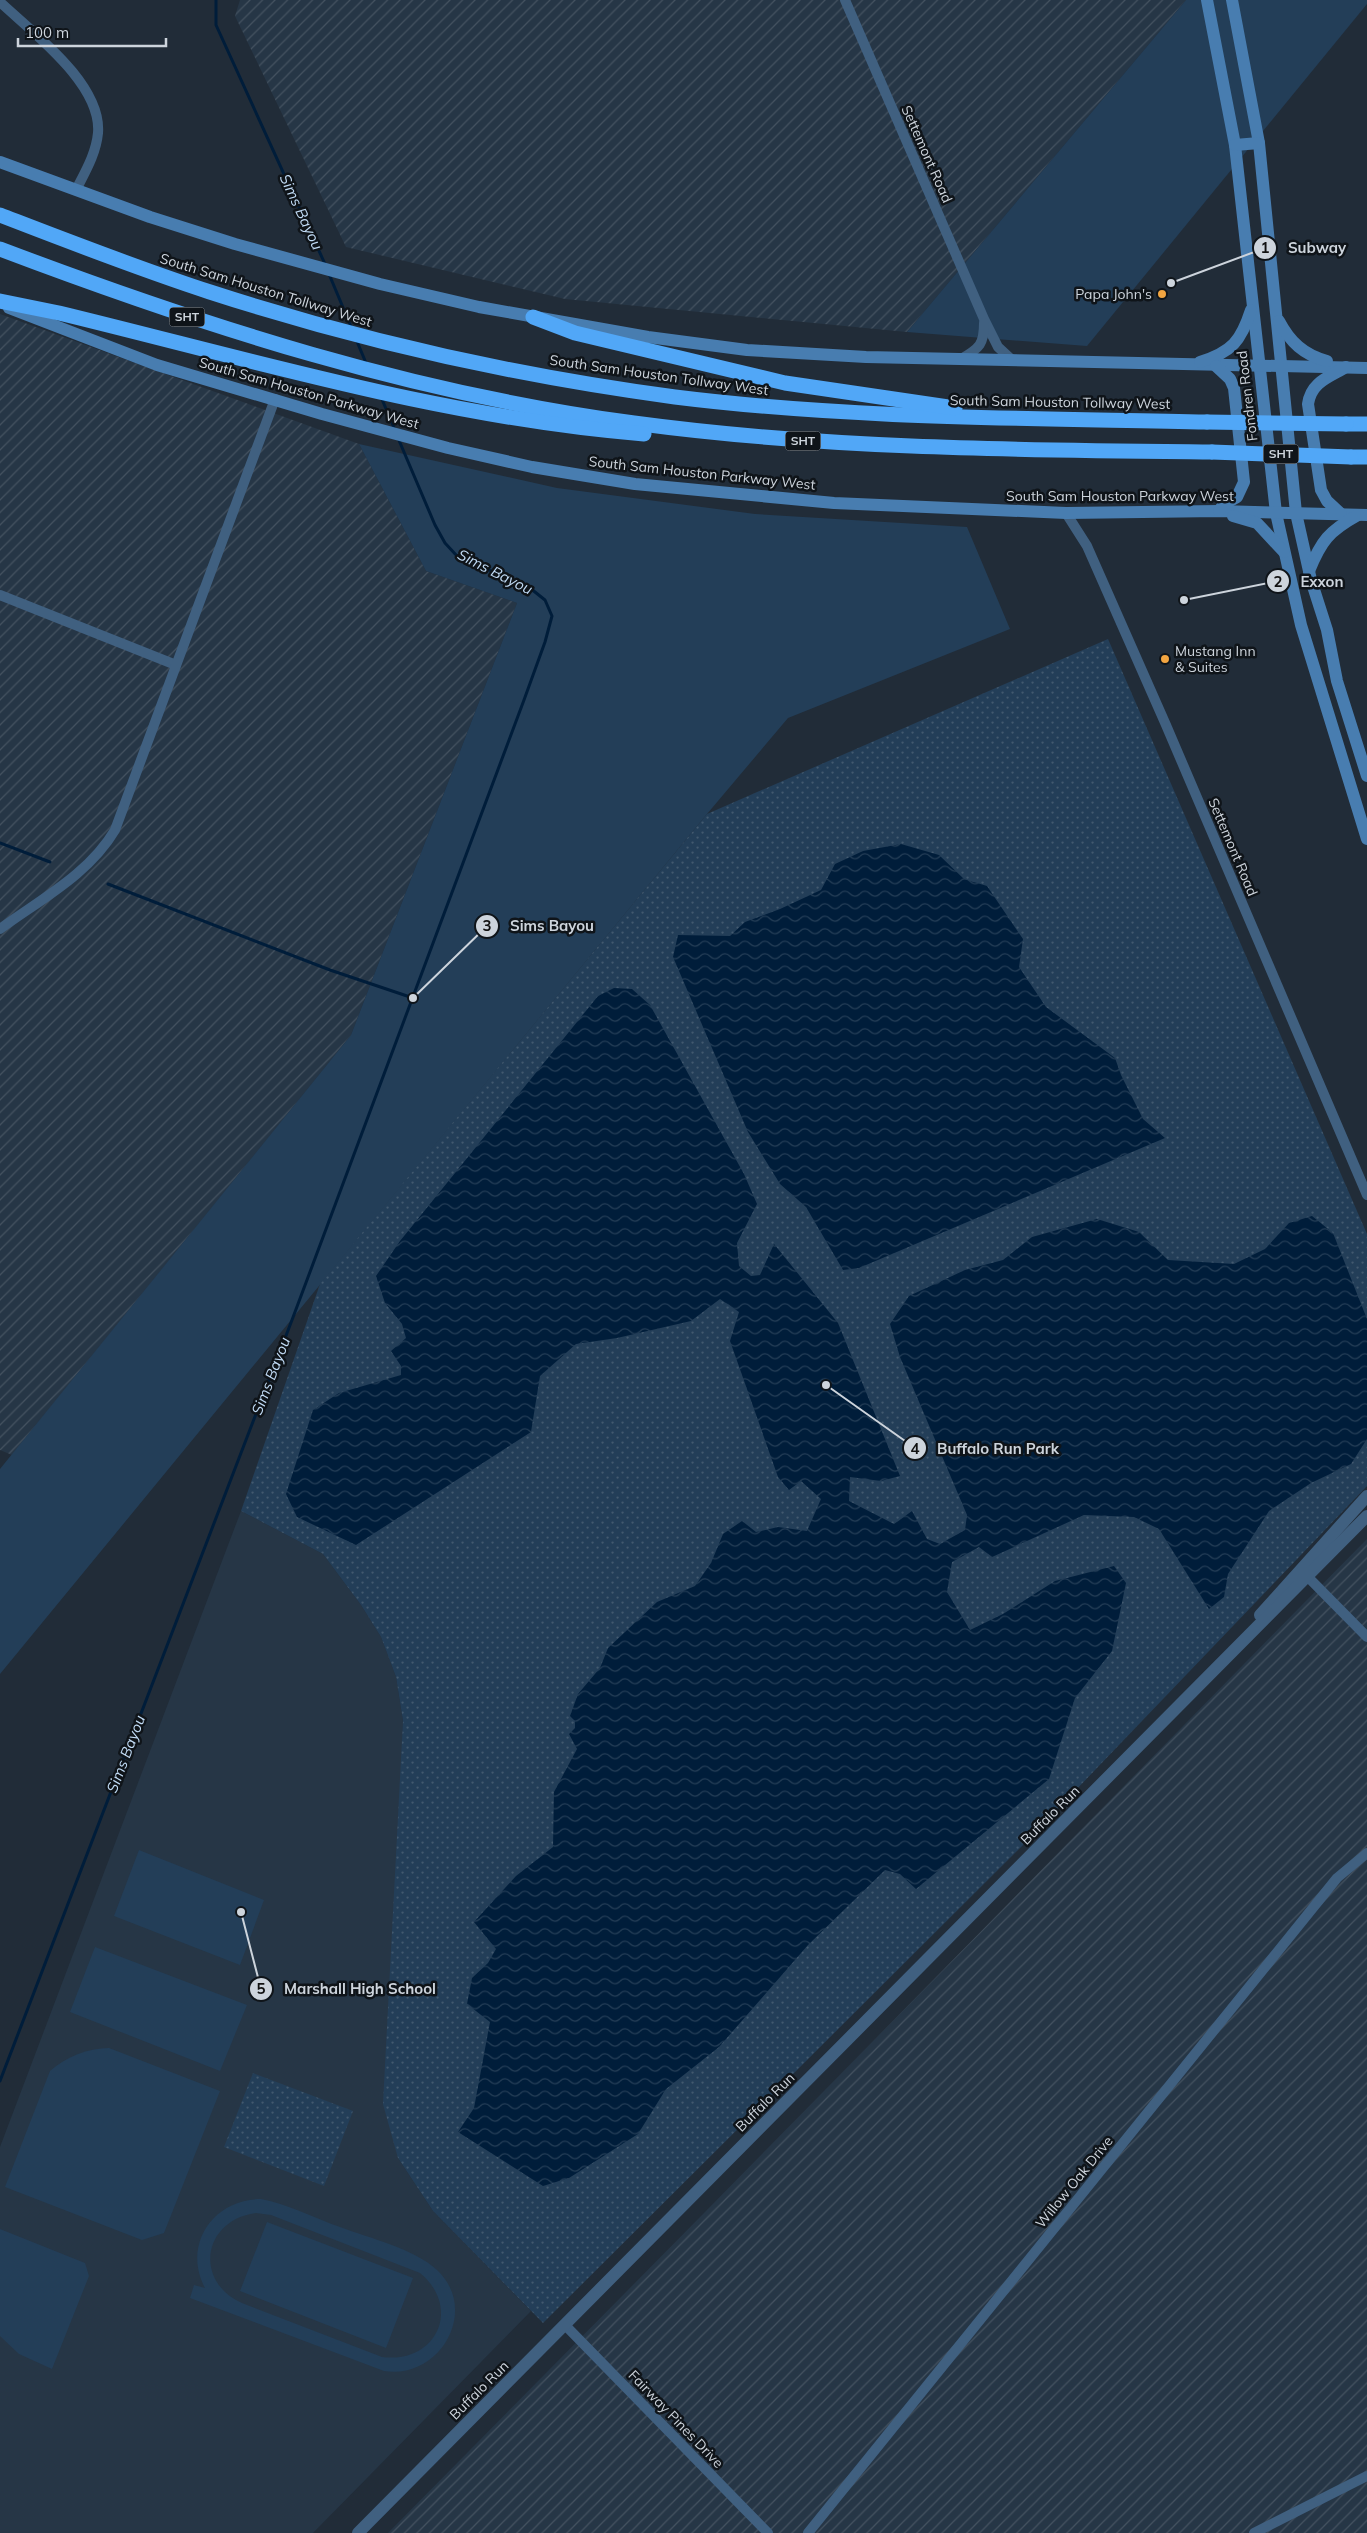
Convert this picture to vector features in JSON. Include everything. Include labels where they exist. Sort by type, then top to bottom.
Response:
[{"type":"highway","name":"South Sam Houston Tollway West","points":[[0,215],[202,290],[319,325],[530,373],[676,397],[766,407],[846,412],[1033,419],[1367,424]]},
{"type":"highway","name":"SHT","points":[[0,249],[185,316],[334,362],[510,402],[597,418],[733,435],[811,442],[958,449],[1212,452],[1367,457]]},
{"type":"highway","points":[[0,303],[68,315],[431,405],[602,431],[811,442]]},
{"type":"highway","points":[[533,317],[575,333],[785,383],[1033,419]]},
{"type":"main road","name":"Fondren Road","points":[[1207,0],[1235,145],[1258,365],[1276,513],[1301,625],[1318,686],[1367,839]]},
{"type":"main road","points":[[1232,0],[1259,143],[1296,513],[1309,571],[1327,630],[1337,681],[1367,776]]},
{"type":"main road","points":[[1235,145],[1259,143]]},
{"type":"main road","points":[[0,162],[150,217],[290,260],[380,284],[533,317],[648,337],[747,350],[866,357],[1011,359],[1216,366],[1281,364],[1367,368]]},
{"type":"main road","name":"South Sam Houston Parkway West","points":[[0,303],[157,365],[322,414],[448,448],[532,466],[635,484],[834,502],[1066,513],[1219,511],[1363,515]]},
{"type":"main road","points":[[1190,365],[1213,358],[1233,346],[1245,329],[1252,305]]},
{"type":"main road","points":[[1277,317],[1294,342],[1311,357],[1346,367]]},
{"type":"main road","points":[[1216,366],[1230,379],[1234,388],[1244,472],[1240,492],[1219,511],[1256,523],[1285,554]]},
{"type":"main road","points":[[1341,514],[1327,501],[1322,490],[1308,404],[1309,394],[1315,385],[1346,367]]},
{"type":"main road","points":[[1309,571],[1318,548],[1330,533],[1363,515]]},
{"type":"main road","points":[[1318,686],[1337,681]]},
{"type":"street","name":"Settemont Road","points":[[845,0],[984,319],[998,347],[1011,359]]},
{"type":"street","points":[[0,2],[78,76],[92,100],[98,132],[91,161],[76,190]]},
{"type":"street","name":"Settemont Road","points":[[961,359],[975,352],[984,341],[984,319]]},
{"type":"street","points":[[0,929],[88,865],[103,850],[115,830],[275,399]]},
{"type":"street","name":"Settemont Road","points":[[1066,513],[1087,546],[1166,724],[1367,1195]]},
{"type":"street","points":[[0,595],[176,665]]},
{"type":"street","name":"Buffalo Run","points":[[358,2533],[1193,1692],[1304,1572],[1367,1496]]},
{"type":"street","name":"Buffalo Run","points":[[1304,1572],[1367,1516]]},
{"type":"street","points":[[1304,1572],[1367,1637]]},
{"type":"street","name":"Willow Oak Drive","points":[[808,2533],[1337,1878],[1367,1852]]},
{"type":"street","name":"Fairway Pines Drive","points":[[565,2325],[768,2533]]},
{"type":"street","points":[[1254,2533],[1367,2476]]},
{"type":"shaded area","points":[[240,0],[1186,0],[907,332],[565,299],[346,247],[235,16]]},
{"type":"shaded area","points":[[1186,0],[1367,0],[1367,4],[1087,346],[907,332]]},
{"type":"shaded area","points":[[0,314],[359,444],[426,571],[517,603],[351,1035],[12,1455],[0,1450]]},
{"type":"shaded area","points":[[359,444],[557,488],[755,514],[967,527],[1010,629],[788,718],[0,1674],[0,1469],[351,1035],[517,603],[426,571]]},
{"type":"shaded area","points":[[1108,639],[1367,1234],[1367,1486],[1028,1840],[543,2323],[433,2211],[398,2158],[383,2104],[403,1721],[396,1677],[381,1637],[361,1605],[323,1554],[241,1511],[320,1284],[707,814]]},
{"type":"shaded area","points":[[241,1511],[323,1554],[361,1605],[381,1637],[396,1677],[403,1721],[398,2158],[433,2211],[531,2311],[313,2533],[0,2533],[0,2147]]},
{"type":"shaded area","points":[[1367,1539],[1367,2533],[388,2533],[706,2211]]},
{"type":"shaded area","points":[[139,1850],[264,1900],[240,1965],[114,1916]]},
{"type":"shaded area","points":[[95,1947],[247,2005],[220,2071],[70,2012]]},
{"type":"shaded area","points":[[101,2048],[109,2048],[220,2091],[164,2233],[142,2240],[5,2187],[50,2071],[78,2054]]},
{"type":"shaded area","points":[[253,2073],[353,2111],[324,2186],[224,2147]]},
{"type":"shaded area","points":[[261,2199],[281,2204],[404,2250],[428,2263],[437,2270],[449,2286],[455,2304],[454,2322],[448,2339],[437,2354],[422,2365],[404,2371],[384,2371],[190,2298],[194,2285],[205,2288],[199,2272],[197,2256],[200,2241],[206,2227],[216,2216],[229,2207],[244,2201]],"holes":[[[256,2213],[271,2215],[420,2273],[433,2287],[440,2302],[441,2317],[437,2331],[429,2343],[416,2352],[401,2357],[382,2357],[242,2303],[226,2293],[216,2281],[211,2267],[211,2252],[215,2239],[225,2227],[238,2218]]]},
{"type":"shaded area","points":[[267,2222],[413,2278],[386,2348],[240,2291]]},
{"type":"shaded area","points":[[0,2229],[85,2263],[89,2276],[52,2369],[19,2354],[0,2336]]},
{"type":"water","points":[[901,844],[939,855],[964,879],[987,886],[1023,939],[1019,967],[1046,1007],[1115,1058],[1121,1075],[1143,1119],[1165,1138],[859,1268],[843,1270],[806,1207],[780,1184],[748,1132],[673,957],[678,935],[730,936],[745,922],[780,909],[821,890],[835,864],[863,851]]},
{"type":"water","points":[[614,988],[632,989],[650,1005],[744,1174],[757,1204],[737,1243],[739,1266],[751,1276],[760,1275],[774,1244],[838,1323],[900,1476],[881,1481],[850,1477],[849,1501],[894,1524],[912,1511],[927,1539],[940,1544],[965,1530],[967,1515],[900,1357],[890,1324],[909,1296],[965,1270],[1003,1260],[1032,1237],[1097,1219],[1139,1232],[1168,1260],[1234,1264],[1265,1249],[1289,1223],[1312,1216],[1333,1233],[1367,1319],[1367,1439],[1351,1464],[1311,1483],[1269,1511],[1228,1574],[1224,1597],[1209,1609],[1159,1529],[1134,1517],[1084,1515],[992,1557],[979,1547],[952,1562],[947,1592],[970,1630],[1003,1614],[1055,1581],[1114,1566],[1126,1583],[1112,1651],[1075,1698],[1049,1779],[916,1889],[900,1874],[885,1870],[808,1945],[719,2047],[666,2089],[638,2134],[569,2178],[543,2186],[458,2132],[474,2108],[490,2022],[467,2004],[472,1978],[488,1963],[496,1949],[474,1922],[516,1876],[553,1847],[554,1792],[577,1749],[569,1734],[575,1728],[575,1721],[570,1716],[578,1694],[600,1668],[608,1648],[657,1602],[695,1586],[711,1563],[723,1534],[742,1521],[756,1532],[778,1527],[807,1531],[821,1499],[801,1481],[789,1490],[778,1477],[730,1341],[739,1312],[720,1299],[691,1321],[617,1338],[576,1344],[540,1376],[531,1432],[356,1545],[297,1517],[286,1494],[313,1410],[339,1393],[401,1375],[401,1366],[391,1351],[406,1338],[402,1324],[385,1303],[376,1276],[400,1241],[598,996]]},
{"type":"waterway","name":"Sims Bayou","points":[[216,0],[216,25],[325,264]]},
{"type":"waterway","name":"Sims Bayou","points":[[329,274],[352,329]]},
{"type":"waterway","name":"Sims Bayou","points":[[356,339],[366,363]]},
{"type":"waterway","name":"Sims Bayou","points":[[381,397],[395,430]]},
{"type":"waterway","name":"Sims Bayou","points":[[0,2081],[292,1320],[524,700],[545,642],[552,616],[545,600],[530,588],[457,556],[445,543],[435,525],[398,438]]},
{"type":"waterway","points":[[0,843],[50,862]]},
{"type":"waterway","points":[[108,884],[330,970],[413,998]]},
{"type":"place","name":"Subway","points":[[1171,283]]},
{"type":"place","name":"Papa John's","points":[[1162,294]]},
{"type":"place","name":"Exxon","points":[[1184,600]]},
{"type":"place","name":"Mustang Inn & Suites","points":[[1165,659]]},
{"type":"place","name":"Sims Bayou","points":[[413,998]]},
{"type":"place","name":"Buffalo Run Park","points":[[826,1385]]},
{"type":"place","name":"Marshall High School","points":[[241,1912]]}]
